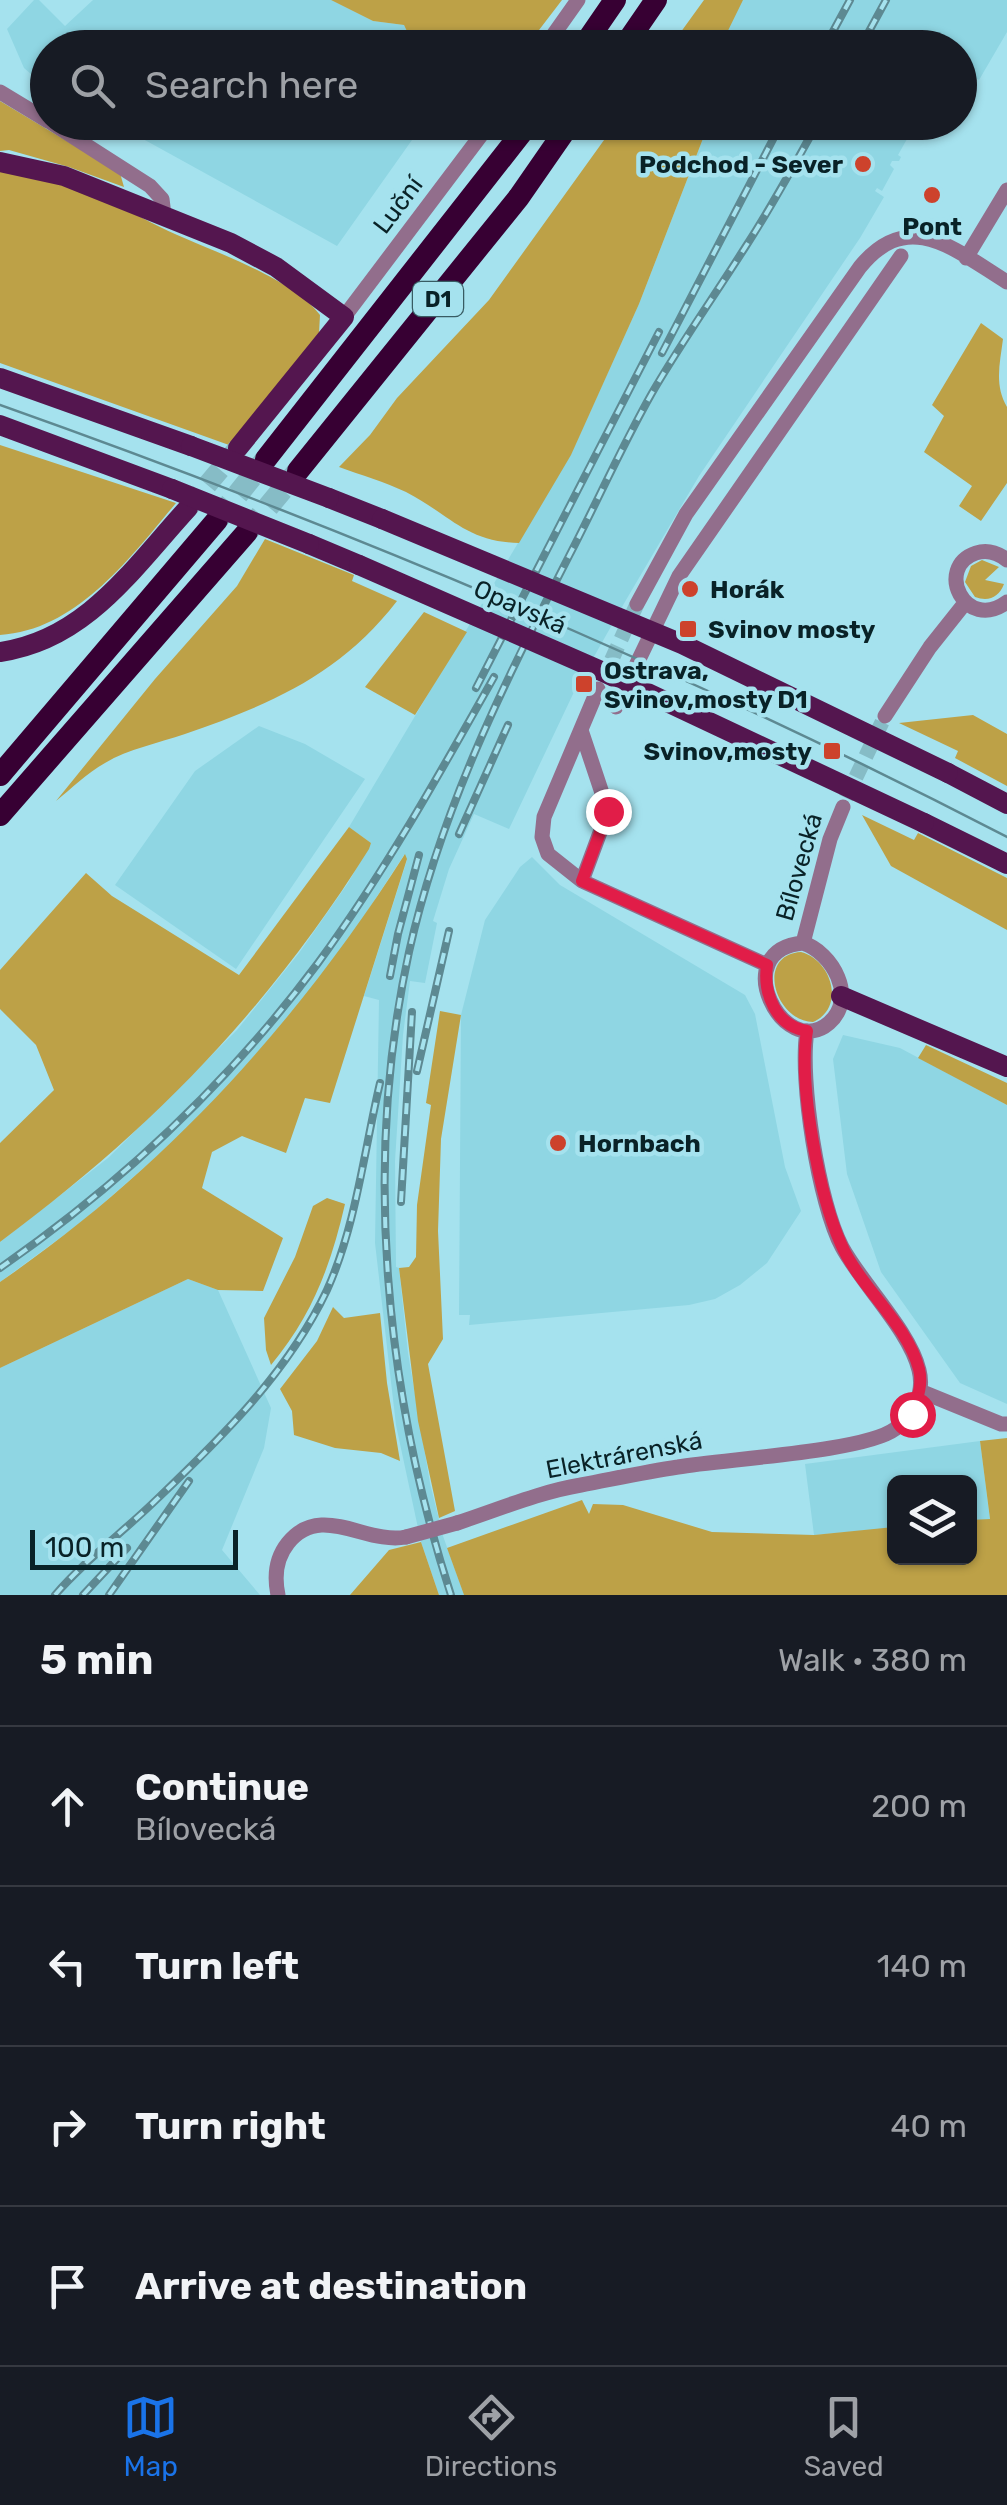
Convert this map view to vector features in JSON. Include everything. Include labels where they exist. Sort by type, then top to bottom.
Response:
[{"type":"highway","points":[[594,30],[614,0]]},
{"type":"highway","points":[[635,30],[656,0]]},
{"type":"highway","name":"D1","points":[[266,459],[517,140]]},
{"type":"highway","name":"D1","points":[[298,472],[519,197],[559,140]]},
{"type":"highway","points":[[0,775],[112,648],[216,520]]},
{"type":"highway","points":[[0,815],[247,532]]},
{"type":"main road","points":[[0,162],[52,172],[262,258],[344,316],[238,448]]},
{"type":"main road","name":"Opavská","points":[[0,378],[382,518],[682,644],[1007,804]]},
{"type":"main road","name":"Opavská","points":[[0,426],[359,564],[601,670],[1007,864]]},
{"type":"main road","points":[[0,652],[35,645],[78,622],[116,588],[188,508]]},
{"type":"main road","points":[[841,996],[1007,1067]]},
{"type":"street","points":[[557,30],[578,0]]},
{"type":"street","points":[[0,92],[30,110]]},
{"type":"street","points":[[77,140],[150,186],[162,199],[164,215]]},
{"type":"street","name":"Luční","points":[[344,316],[476,140]]},
{"type":"street","points":[[966,258],[1007,190]]},
{"type":"street","points":[[637,604],[686,514],[866,260],[881,246],[897,238],[928,237],[1007,282]]},
{"type":"street","points":[[616,708],[679,576],[901,256]]},
{"type":"street","points":[[1005,552],[984,552],[967,558],[961,564],[956,584],[965,603],[982,611],[1007,602]]},
{"type":"street","points":[[885,716],[930,647],[965,603]]},
{"type":"street","points":[[598,689],[544,817],[542,837],[548,854],[582,881],[767,965]]},
{"type":"street","points":[[581,730],[608,811],[582,881]]},
{"type":"street","name":"Bílovecká","points":[[803,943],[843,806]]},
{"type":"street","points":[[803,943],[828,960],[841,996],[832,1020],[821,1029],[807,1031],[788,1024],[766,988],[767,965],[782,948],[803,943]]},
{"type":"street","points":[[807,1031],[804,1052],[810,1111],[826,1195],[841,1246],[907,1345],[919,1369],[920,1391],[1007,1424]]},
{"type":"street","name":"Elektrárenská","points":[[278,1595],[276,1570],[280,1558],[302,1529],[334,1524],[384,1539],[406,1537],[576,1486],[678,1467],[853,1444],[890,1432],[912,1414],[920,1391]]},
{"type":"shaded area","points":[[34,0],[39,0],[65,26],[93,0],[331,0],[373,21],[404,25],[406,30],[30,30],[30,73],[7,29]]},
{"type":"shaded area","points":[[331,0],[562,0],[539,30],[406,30],[404,25],[373,21]]},
{"type":"shaded area","points":[[704,0],[743,0],[728,30],[682,30]]},
{"type":"shaded area","points":[[740,0],[1007,0],[1007,32],[979,80],[977,30],[722,30]]},
{"type":"shaded area","points":[[0,101],[30,119],[30,140],[65,140],[120,173],[124,187],[69,167],[9,150],[0,151]]},
{"type":"shaded area","points":[[145,140],[412,140],[337,246]]},
{"type":"shaded area","points":[[604,140],[702,140],[639,304],[571,455],[519,543],[485,538],[406,492],[339,467],[489,300]]},
{"type":"shaded area","points":[[702,140],[906,140],[899,161],[890,165],[894,169],[882,191],[875,191],[884,197],[860,238],[699,476],[626,600],[574,692],[509,829],[474,814],[449,869],[433,921],[437,923],[425,983],[410,981],[395,1161],[396,1267],[430,1483],[464,1595],[439,1595],[421,1542],[396,1425],[375,1243],[379,1000],[364,996],[407,860],[404,855],[353,933],[298,1006],[171,1144],[83,1221],[0,1282],[0,1242],[108,1158],[237,1030],[299,953],[348,883],[371,843],[349,827],[571,454],[639,304]]},
{"type":"shaded area","points":[[0,171],[85,190],[266,274],[306,300],[320,315],[319,333],[229,445],[0,363]]},
{"type":"shaded area","points":[[981,323],[1003,339],[999,382],[1007,407],[1007,483],[981,521],[959,506],[972,486],[924,452],[944,416],[932,405]]},
{"type":"shaded area","points":[[0,445],[176,503],[120,568],[77,606],[28,630],[0,635]]},
{"type":"shaded area","points":[[265,539],[354,575],[352,581],[397,601],[352,649],[302,684],[246,711],[114,758],[56,801],[237,586]]},
{"type":"shaded area","points":[[982,560],[999,567],[985,580],[1004,584],[989,599],[975,597],[965,582],[971,566]]},
{"type":"shaded area","points":[[424,612],[467,632],[415,715],[365,687]]},
{"type":"shaded area","points":[[973,715],[1007,734],[1007,786],[955,758],[958,751],[899,723]]},
{"type":"shaded area","points":[[259,726],[305,744],[365,779],[236,969],[115,885],[195,771]]},
{"type":"shaded area","points":[[862,815],[914,840],[918,833],[1007,878],[1007,930],[891,866]]},
{"type":"shaded area","points":[[349,827],[371,843],[369,849],[290,962],[248,1014],[204,1064],[108,1156],[0,1242],[0,1143],[54,1090],[36,1045],[0,1009],[0,970],[86,873],[112,896],[239,975]]},
{"type":"shaded area","points":[[405,854],[407,859],[330,1103],[305,1098],[286,1153],[242,1136],[212,1152],[202,1188],[283,1238],[263,1291],[218,1290],[188,1279],[0,1368],[0,1282],[118,1191],[224,1089],[320,976]]},
{"type":"shaded area","points":[[532,857],[560,885],[745,995],[755,1014],[785,1167],[801,1211],[767,1263],[715,1299],[689,1305],[469,1325],[470,1315],[459,1315],[461,1015],[485,920],[520,867]]},
{"type":"shaded area","points":[[801,952],[821,964],[831,985],[829,1006],[813,1022],[789,1011],[776,988],[778,964]]},
{"type":"shaded area","points":[[440,1011],[461,1015],[441,1139],[438,1231],[443,1339],[428,1364],[455,1511],[439,1518],[418,1421],[399,1268],[409,1267],[416,1257],[417,1205],[431,1105],[426,1103]]},
{"type":"shaded area","points":[[843,1035],[900,1048],[1007,1105],[1007,1404],[960,1383],[881,1272],[847,1174],[833,1059]]},
{"type":"shaded area","points":[[926,1045],[1007,1083],[1007,1105],[918,1058]]},
{"type":"shaded area","points":[[327,1198],[345,1204],[333,1248],[309,1309],[271,1365],[264,1318],[295,1257],[313,1206]]},
{"type":"shaded area","points":[[188,1279],[218,1290],[271,1408],[264,1448],[222,1550],[260,1595],[0,1595],[0,1368]]},
{"type":"shaded area","points":[[333,1307],[344,1318],[380,1313],[400,1461],[381,1453],[335,1448],[294,1435],[292,1411],[280,1389],[317,1341]]},
{"type":"shaded area","points":[[1007,1438],[1007,1595],[464,1595],[447,1548],[582,1500],[589,1514],[593,1504],[623,1505],[712,1532],[814,1535],[887,1528],[887,1565],[977,1565],[977,1520],[990,1519],[980,1441]]},
{"type":"shaded area","points":[[980,1441],[990,1520],[977,1521],[977,1475],[887,1475],[887,1529],[814,1535],[805,1464]]},
{"type":"shaded area","points":[[421,1542],[439,1595],[350,1595],[389,1550]]},
{"type":"tunnel","points":[[188,508],[238,448]]},
{"type":"tunnel","points":[[217,520],[266,459]]},
{"type":"tunnel","points":[[247,532],[298,471]]},
{"type":"tunnel","points":[[602,681],[637,604]]},
{"type":"tunnel","points":[[846,798],[885,716]]},
{"type":"tram line","points":[[0,405],[257,500],[511,604],[761,716],[1007,837]]},
{"type":"railway","points":[[834,30],[850,0]]},
{"type":"railway","points":[[870,30],[886,0]]},
{"type":"railway","points":[[662,353],[773,140]]},
{"type":"railway","points":[[451,1595],[410,1438],[388,1276],[387,1113],[395,1032],[409,952],[456,799],[521,652],[652,393],[765,216],[808,140]]},
{"type":"railway","points":[[476,688],[659,332]]},
{"type":"railway","points":[[0,1268],[131,1166],[211,1089],[284,1007],[388,859],[494,677]]},
{"type":"railway","points":[[459,834],[508,725]]},
{"type":"railway","points":[[390,976],[419,855]]},
{"type":"railway","points":[[417,1071],[449,931]]},
{"type":"railway","points":[[401,1202],[412,1012]]},
{"type":"railway","points":[[55,1595],[228,1429],[293,1349],[337,1266],[380,1083]]},
{"type":"railway","points":[[109,1595],[189,1481]]},
{"type":"railway","points":[[83,1595],[127,1548]]},
{"type":"place","name":"Podchod - Sever","points":[[863,164]]},
{"type":"place","name":"Pont","points":[[932,195]]},
{"type":"place","name":"Horák","points":[[690,589]]},
{"type":"place","name":"Svinov mosty","points":[[688,629]]},
{"type":"place","name":"Ostrava, Svinov,mosty D1","points":[[584,684]]},
{"type":"place","name":"Svinov,mosty","points":[[832,751]]},
{"type":"place","name":"Hornbach","points":[[558,1143]]},
{"type":"route","points":[[608,811],[582,881],[767,965],[766,988],[773,1005],[788,1024],[807,1031],[804,1052],[810,1111],[826,1195],[841,1246],[919,1369],[920,1391],[912,1414]]}]
